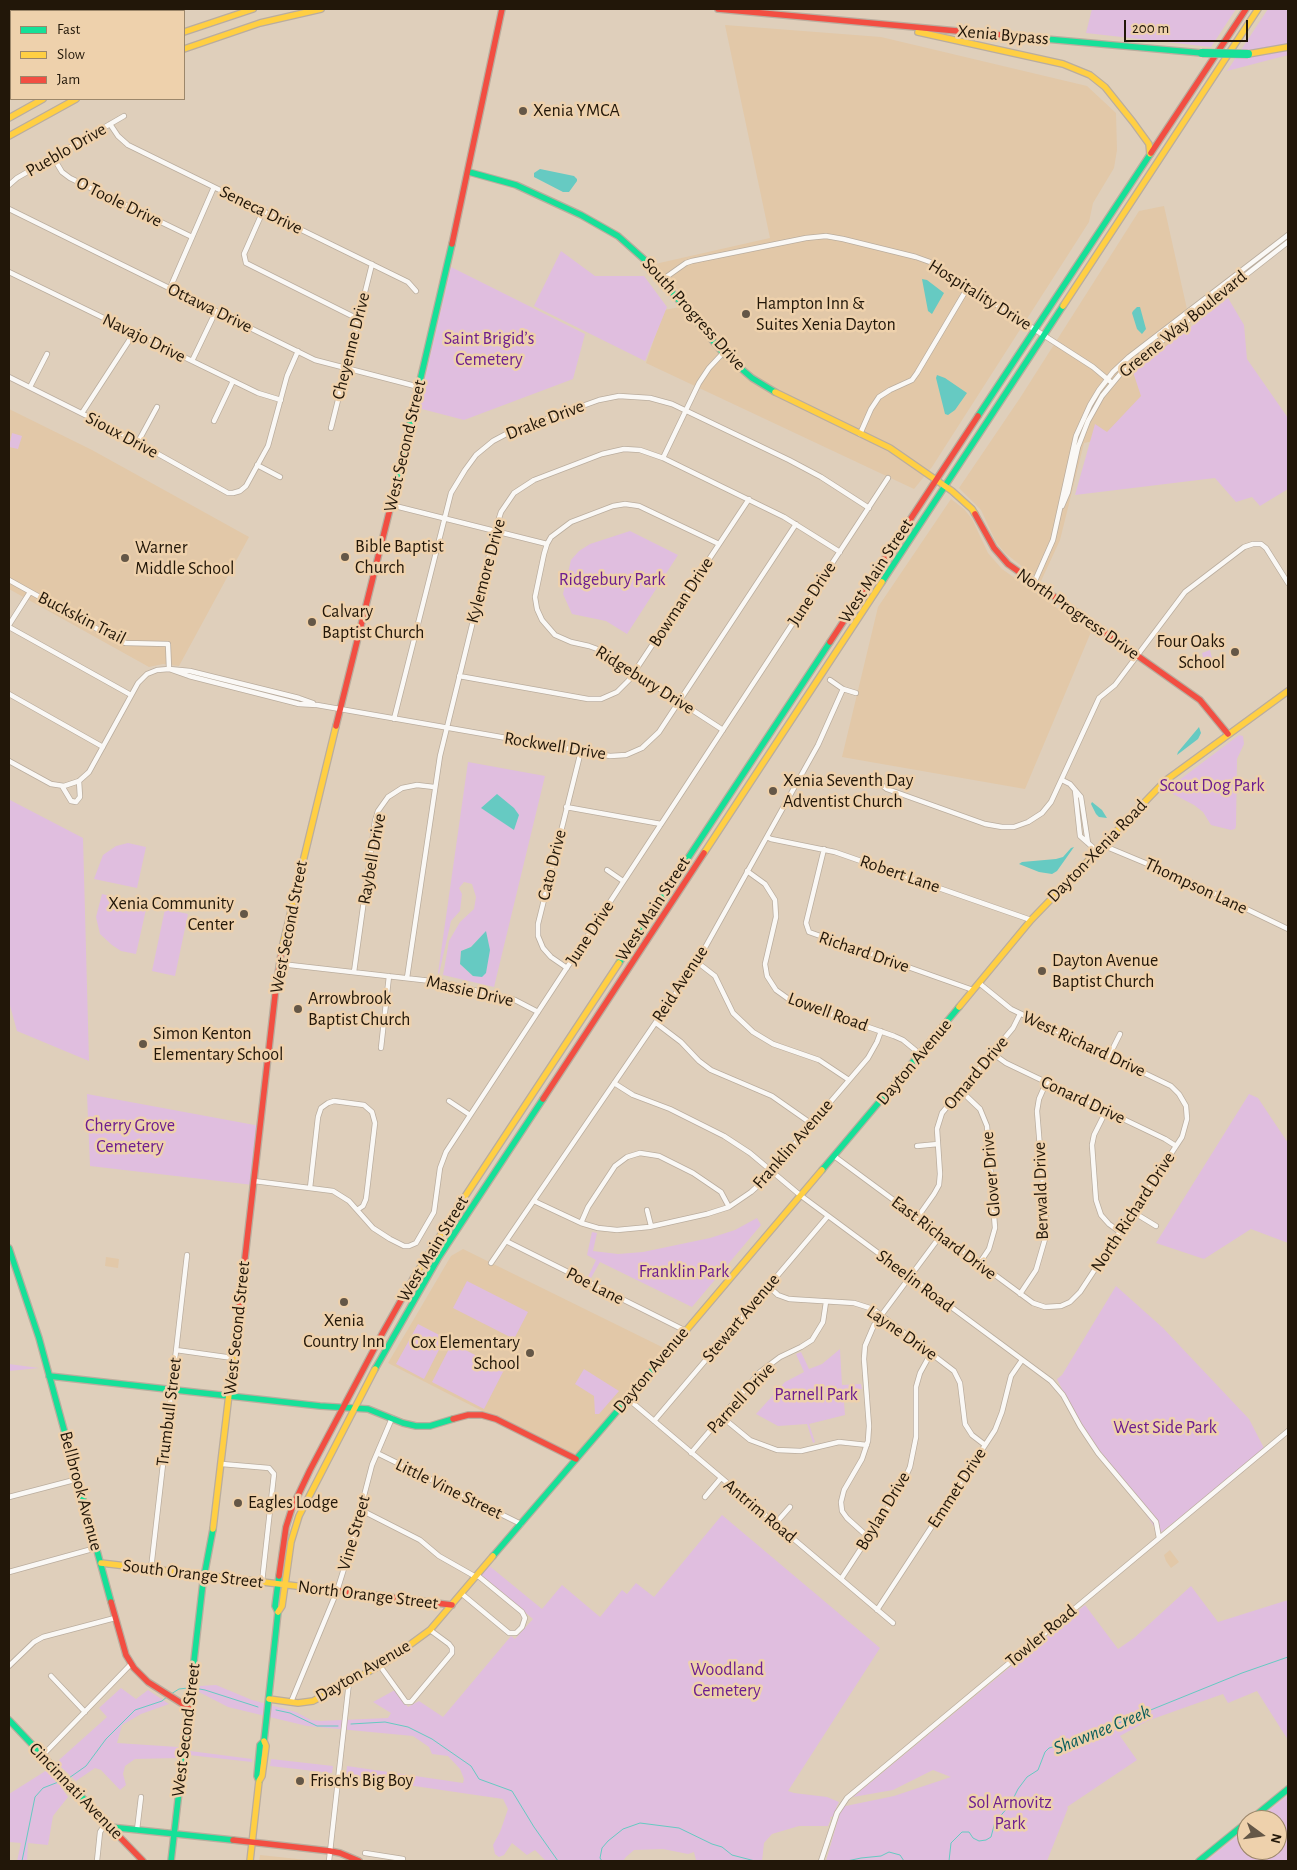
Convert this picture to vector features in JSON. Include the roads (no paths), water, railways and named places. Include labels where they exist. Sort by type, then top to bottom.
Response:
[{"type":"main road","points":[[185,32],[253,9]]},
{"type":"main road","points":[[185,49],[260,23],[321,9]]},
{"type":"main road","name":"West Second Street","points":[[171,1861],[204,1574],[216,1515],[276,987],[288,916],[419,387],[469,172],[502,9]]},
{"type":"main road","name":"Xenia Bypass","points":[[718,9],[1202,53],[1248,54],[1288,46]]},
{"type":"main road","name":"West Main Street","points":[[281,1584],[297,1522],[327,1458],[406,1312],[466,1212],[940,482],[1034,330],[1246,9]]},
{"type":"main road","name":"West Main Street","points":[[250,1861],[259,1781],[262,1776],[266,1746],[264,1741],[278,1612],[282,1606],[283,1543],[292,1508],[314,1462],[382,1334],[446,1224],[940,482],[1043,336],[1258,9]]},
{"type":"main road","points":[[774,14],[816,21],[933,34],[1078,69],[1098,81],[1111,94],[1146,140],[1151,149],[1150,154]]},
{"type":"main road","points":[[9,118],[41,100]]},
{"type":"main road","points":[[9,136],[74,100]]},
{"type":"main road","name":"South Progress Drive","points":[[469,172],[516,185],[600,225],[631,246],[723,353],[753,378],[774,393],[890,448],[940,482]]},
{"type":"main road","name":"North Progress Drive","points":[[940,482],[972,509],[1001,557],[1034,583],[1200,700],[1228,734]]},
{"type":"main road","name":"Dayton-Xenia Road","points":[[989,970],[1030,920],[1165,781],[1288,691]]},
{"type":"main road","name":"Dayton Avenue","points":[[268,1698],[302,1704],[311,1702],[380,1666],[430,1630],[834,1156],[989,970]]},
{"type":"main road","name":"Bellbrook Avenue","points":[[9,1248],[50,1376],[125,1652],[131,1664],[148,1682],[189,1708]]},
{"type":"main road","points":[[50,1376],[343,1408],[368,1409],[407,1424],[422,1426],[468,1415],[487,1416],[576,1459]]},
{"type":"main road","name":"South Orange Street","points":[[100,1563],[281,1584]]},
{"type":"main road","name":"North Orange Street","points":[[281,1584],[452,1605]]},
{"type":"main road","name":"Cincinnati Avenue","points":[[11,1725],[143,1861]]},
{"type":"main road","points":[[1262,1810],[1288,1790]]},
{"type":"main road","points":[[108,1825],[137,1830],[330,1851],[359,1861]]},
{"type":"main road","points":[[1199,1861],[1237,1830]]},
{"type":"street","name":"Pueblo Drive","points":[[9,185],[17,178],[124,116]]},
{"type":"street","name":"Seneca Drive","points":[[110,124],[118,136],[128,145],[408,282],[416,290]]},
{"type":"street","name":"O Toole Drive","points":[[53,157],[58,167],[70,178],[192,237]]},
{"type":"street","points":[[170,288],[214,186]]},
{"type":"street","name":"Ottawa Drive","points":[[9,209],[320,361],[419,387]]},
{"type":"street","points":[[263,211],[244,254],[246,263],[358,319]]},
{"type":"street","name":"Greene Way Boulevard","points":[[1059,515],[1062,490],[1076,436],[1090,405],[1107,379],[1129,356],[1288,235]]},
{"type":"street","name":"Hospitality Drive","points":[[662,280],[686,263],[692,261],[806,238],[826,236],[930,262],[1092,367],[1112,383]]},
{"type":"street","name":"Greene Way Boulevard","points":[[1059,515],[1068,492],[1083,434],[1094,408],[1112,383],[1130,364],[1288,242]]},
{"type":"street","name":"Cheyenne Drive","points":[[331,428],[372,264]]},
{"type":"street","name":"Navajo Drive","points":[[9,272],[258,393],[281,400]]},
{"type":"street","points":[[860,434],[871,409],[879,397],[912,380],[968,287]]},
{"type":"street","points":[[192,361],[216,310]]},
{"type":"street","points":[[82,413],[134,333]]},
{"type":"street","points":[[280,477],[257,465],[271,439],[287,376],[298,351]]},
{"type":"street","points":[[663,458],[704,374],[723,353]]},
{"type":"street","points":[[30,387],[47,354]]},
{"type":"street","name":"Sioux Drive","points":[[9,376],[138,442],[228,493],[235,493],[244,488],[257,465]]},
{"type":"street","points":[[214,421],[233,381]]},
{"type":"street","name":"Drake Drive","points":[[394,719],[451,494],[464,470],[485,448],[510,432],[609,397],[631,396],[650,398],[668,403],[805,468],[869,508]]},
{"type":"street","points":[[138,442],[157,407]]},
{"type":"street","name":"Kylemore Drive","points":[[407,978],[434,787],[446,728],[501,512],[509,498],[520,488],[534,480],[618,449],[640,450],[663,458],[749,499],[796,524],[840,552]]},
{"type":"street","name":"June Drive","points":[[254,1181],[338,1193],[349,1201],[373,1228],[390,1239],[404,1246],[416,1243],[434,1212],[443,1158],[888,478]]},
{"type":"street","name":"Bowman Drive","points":[[459,676],[595,699],[607,697],[617,692],[635,672],[749,499]]},
{"type":"street","points":[[391,505],[547,544],[559,530],[571,522],[612,506],[626,504],[644,508],[719,544]]},
{"type":"street","points":[[1034,583],[1053,540],[1059,515]]},
{"type":"street","name":"Rockwell Drive","points":[[131,695],[140,681],[153,672],[170,669],[190,671],[299,698],[317,705],[581,751],[614,756],[626,755],[638,751],[656,736],[796,524]]},
{"type":"street","name":"Ridgebury Drive","points":[[547,544],[535,591],[537,609],[551,632],[560,638],[600,650],[723,730]]},
{"type":"street","points":[[875,780],[887,789],[986,824],[1014,827],[1028,822],[1042,813],[1051,802],[1099,698],[1116,685],[1184,592],[1248,545],[1257,544],[1266,548],[1288,583]]},
{"type":"street","points":[[9,580],[30,592],[9,626],[131,695],[89,772],[79,781],[62,786],[51,784],[9,761]]},
{"type":"street","name":"Buckskin Trail","points":[[30,592],[119,641],[136,644],[159,642],[168,644],[170,669]]},
{"type":"street","points":[[830,680],[842,689],[856,693]]},
{"type":"street","name":"Reid Avenue","points":[[491,1263],[697,962],[818,745],[842,689]]},
{"type":"street","points":[[9,694],[103,746]]},
{"type":"street","name":"Cato Drive","points":[[566,968],[552,958],[543,948],[538,931],[539,919],[581,751]]},
{"type":"street","points":[[1062,780],[1070,784],[1081,797],[1088,843],[1099,848]]},
{"type":"street","points":[[62,786],[71,801],[76,802],[80,797],[79,781]]},
{"type":"street","name":"Raybell Drive","points":[[354,972],[378,811],[388,797],[402,788],[417,785],[434,787]]},
{"type":"street","points":[[566,807],[661,824]]},
{"type":"street","name":"Robert Lane","points":[[767,837],[772,840],[822,848],[1030,920]]},
{"type":"street","name":"Richard Drive","points":[[822,848],[806,923],[808,932],[974,990]]},
{"type":"street","name":"Thompson Lane","points":[[1099,848],[1186,880],[1288,929]]},
{"type":"street","points":[[608,870],[623,882]]},
{"type":"street","name":"Lowell Road","points":[[747,871],[765,884],[772,893],[776,906],[776,917],[765,964],[767,976],[772,986],[790,1000],[903,1040],[920,1054]]},
{"type":"street","points":[[697,962],[715,976],[734,1013],[753,1032],[772,1044],[824,1063],[849,1080]]},
{"type":"street","name":"Massie Drive","points":[[281,964],[440,982],[520,1001],[538,1012]]},
{"type":"street","points":[[381,1048],[389,976]]},
{"type":"street","name":"West Richard Drive","points":[[979,983],[1004,1005],[1020,1014],[1171,1086],[1180,1094],[1186,1106]]},
{"type":"street","name":"Omard Drive","points":[[917,1218],[939,1185],[937,1129],[940,1117],[960,1090],[1013,1028],[1020,1014]]},
{"type":"street","points":[[656,1023],[681,1042],[699,1061],[711,1070],[772,1096],[812,1124]]},
{"type":"street","name":"Franklin Avenue","points":[[534,1201],[581,1223],[598,1228],[617,1230],[651,1226],[707,1214],[729,1206],[751,1192],[812,1124],[872,1052],[881,1031]]},
{"type":"street","points":[[1109,1056],[1120,1034]]},
{"type":"street","name":"Conard Drive","points":[[992,1053],[1006,1063],[1176,1146]]},
{"type":"street","name":"Sheelin Road","points":[[614,1083],[633,1095],[670,1108],[710,1128],[750,1154],[800,1195],[1051,1382],[1059,1390],[1098,1453],[1156,1522],[1159,1538]]},
{"type":"street","name":"Berwald Drive","points":[[1020,1294],[1036,1270],[1045,1239],[1046,1222],[1037,1111],[1039,1099],[1046,1083]]},
{"type":"street","name":"Glover Drive","points":[[960,1090],[980,1108],[987,1126],[995,1228],[989,1250],[979,1264]]},
{"type":"street","points":[[310,1188],[318,1117],[321,1108],[334,1101],[364,1105],[372,1112],[375,1122],[366,1199],[363,1206],[357,1210]]},
{"type":"street","points":[[448,1101],[470,1115]]},
{"type":"street","name":"North Richard Drive","points":[[1058,1306],[1070,1302],[1080,1292],[1176,1146],[1186,1126],[1186,1106]]},
{"type":"street","points":[[1106,1111],[1094,1135],[1092,1145],[1096,1200],[1102,1215],[1109,1224],[1120,1232]]},
{"type":"street","points":[[916,1146],[938,1144]]},
{"type":"street","points":[[581,1223],[588,1207],[615,1166],[627,1157],[640,1153],[659,1156],[692,1173],[721,1192],[729,1206]]},
{"type":"street","name":"East Richard Drive","points":[[834,1156],[1020,1294],[1039,1306],[1058,1306]]},
{"type":"street","points":[[647,1210],[651,1226]]},
{"type":"street","points":[[1133,1212],[1156,1226]]},
{"type":"street","name":"Stewart Avenue","points":[[654,1421],[828,1216]]},
{"type":"street","points":[[868,1537],[847,1518],[842,1511],[841,1502],[844,1490],[862,1459],[867,1446],[869,1430],[864,1351],[869,1334],[941,1235]]},
{"type":"street","name":"Poe Lane","points":[[506,1241],[684,1330]]},
{"type":"street","name":"Trumbull Street","points":[[151,1569],[187,1255]]},
{"type":"street","name":"Layne Drive","points":[[768,1286],[778,1295],[789,1299],[861,1304],[870,1308],[932,1353],[957,1375],[961,1388],[965,1424],[972,1434],[985,1444]]},
{"type":"street","name":"Parnell Drive","points":[[691,1453],[765,1368],[812,1340],[823,1322],[826,1302]]},
{"type":"street","points":[[176,1350],[233,1358]]},
{"type":"street","name":"Boylan Drive","points":[[841,1579],[900,1489],[910,1467],[916,1437],[916,1388],[920,1373],[932,1353]]},
{"type":"street","name":"Emmet Drive","points":[[877,1610],[985,1444],[1000,1418],[1011,1376],[1022,1360]]},
{"type":"street","name":"Antrim Road","points":[[627,1398],[893,1623]]},
{"type":"street","points":[[722,1417],[750,1440],[777,1450],[801,1451],[839,1442],[867,1446]]},
{"type":"street","name":"Vine Street","points":[[291,1702],[337,1591],[352,1546],[372,1465],[392,1418]]},
{"type":"street","name":"Towler Road","points":[[822,1860],[837,1812],[847,1798],[1288,1431]]},
{"type":"street","name":"Little Vine Street","points":[[376,1453],[521,1524]]},
{"type":"street","points":[[222,1464],[270,1468],[274,1474],[262,1582]]},
{"type":"street","points":[[705,1497],[721,1478]]},
{"type":"street","points":[[9,1497],[78,1479]]},
{"type":"street","points":[[775,1524],[790,1508]]},
{"type":"street","points":[[361,1510],[420,1540],[440,1556],[477,1576],[522,1612],[525,1618],[522,1627],[516,1633],[509,1633],[462,1594]]},
{"type":"street","points":[[9,1572],[96,1548]]},
{"type":"street","points":[[9,1666],[34,1642],[43,1637],[115,1618]]},
{"type":"street","points":[[380,1666],[406,1702],[410,1703],[450,1656],[452,1651],[451,1646],[430,1630]]},
{"type":"street","points":[[42,1756],[131,1664]]},
{"type":"street","points":[[51,1676],[85,1712]]},
{"type":"street","points":[[329,1861],[348,1682]]},
{"type":"street","points":[[137,1830],[141,1797]]},
{"type":"street","points":[[97,1861],[100,1832],[108,1825]]},
{"type":"street","points":[[365,1853],[402,1860]]},
{"type":"water","points":[[540,169],[574,176],[577,181],[569,192],[563,192],[534,177],[534,173]]},
{"type":"water","points":[[922,279],[927,280],[944,293],[932,314],[928,311]]},
{"type":"water","points":[[1137,307],[1140,307],[1146,329],[1142,334],[1137,329],[1132,313]]},
{"type":"water","points":[[937,375],[945,378],[967,393],[955,410],[948,415],[945,414],[936,378]]},
{"type":"water","points":[[1199,727],[1201,733],[1198,739],[1177,755],[1178,752]]},
{"type":"water","points":[[497,794],[514,808],[519,815],[514,830],[481,808]]},
{"type":"water","points":[[1092,802],[1102,810],[1107,818],[1099,817],[1096,814],[1091,804]]},
{"type":"water","points":[[1074,847],[1057,871],[1052,874],[1039,872],[1019,864],[1022,862],[1063,857]]},
{"type":"water","points":[[486,931],[490,950],[486,973],[482,977],[473,976],[460,964],[461,951],[471,947]]},
{"type":"waterway","name":"Shawnee Creek","points":[[949,1861],[951,1843],[962,1832],[969,1832],[973,1838],[979,1841],[991,1837],[995,1822],[1010,1805],[1027,1777],[1038,1770],[1045,1752],[1049,1748],[1074,1741],[1242,1673],[1288,1657]]},
{"type":"waterway","name":"Shawnee Creek","points":[[171,1694],[179,1689],[188,1688]]},
{"type":"waterway","name":"Shawnee Creek","points":[[194,1688],[258,1707]]},
{"type":"waterway","name":"Shawnee Creek","points":[[69,1778],[86,1766],[106,1739],[135,1710],[162,1701],[168,1696]]},
{"type":"waterway","name":"Shawnee Creek","points":[[276,1710],[290,1713],[317,1726],[338,1726]]},
{"type":"waterway","name":"Shawnee Creek","points":[[351,1724],[385,1722],[408,1727],[432,1739],[471,1766],[479,1779],[512,1791],[558,1861]]},
{"type":"waterway","name":"Shawnee Creek","points":[[22,1861],[35,1797],[43,1788],[61,1781]]},
{"type":"waterway","name":"Shawnee Creek","points":[[602,1861],[600,1858],[602,1848],[608,1841],[623,1829],[640,1823],[679,1828],[722,1847],[732,1855],[755,1861]]},
{"type":"waterway","name":"Shawnee Creek","points":[[847,1861],[881,1856],[889,1852],[900,1855],[904,1861]]},
{"type":"place","name":"Xenia YMCA","points":[[523,111]]},
{"type":"place","name":"Hampton Inn & Suites Xenia Dayton","points":[[746,314]]},
{"type":"place","name":"Bible Baptist Church","points":[[345,557]]},
{"type":"place","name":"Warner Middle School","points":[[125,558]]},
{"type":"place","name":"Calvary Baptist Church","points":[[312,622]]},
{"type":"place","name":"Four Oaks School","points":[[1235,652]]},
{"type":"place","name":"Xenia Seventh Day Adventist Church","points":[[773,791]]},
{"type":"place","name":"Xenia Community Center","points":[[244,914]]},
{"type":"place","name":"Dayton Avenue Baptist Church","points":[[1042,971]]},
{"type":"place","name":"Arrowbrook Baptist Church","points":[[298,1009]]},
{"type":"place","name":"Simon Kenton Elementary School","points":[[143,1044]]},
{"type":"place","name":"Xenia Country Inn","points":[[344,1302]]},
{"type":"place","name":"Cox Elementary School","points":[[530,1353]]},
{"type":"place","name":"Eagles Lodge","points":[[238,1503]]},
{"type":"place","name":"Frisch's Big Boy","points":[[300,1781]]},
{"type":"park label","name":"Saint Brigid’s Cemetery","points":[[489,349]]},
{"type":"park label","name":"Ridgebury Park","points":[[612,580]]},
{"type":"park label","name":"Scout Dog Park","points":[[1212,786]]},
{"type":"park label","name":"Cherry Grove Cemetery","points":[[130,1136]]},
{"type":"park label","name":"Franklin Park","points":[[684,1272]]},
{"type":"park label","name":"Parnell Park","points":[[816,1395]]},
{"type":"park label","name":"West Side Park","points":[[1165,1428]]},
{"type":"park label","name":"Woodland Cemetery","points":[[727,1680]]},
{"type":"park label","name":"Sol Arnovitz Park","points":[[1010,1814]]}]
